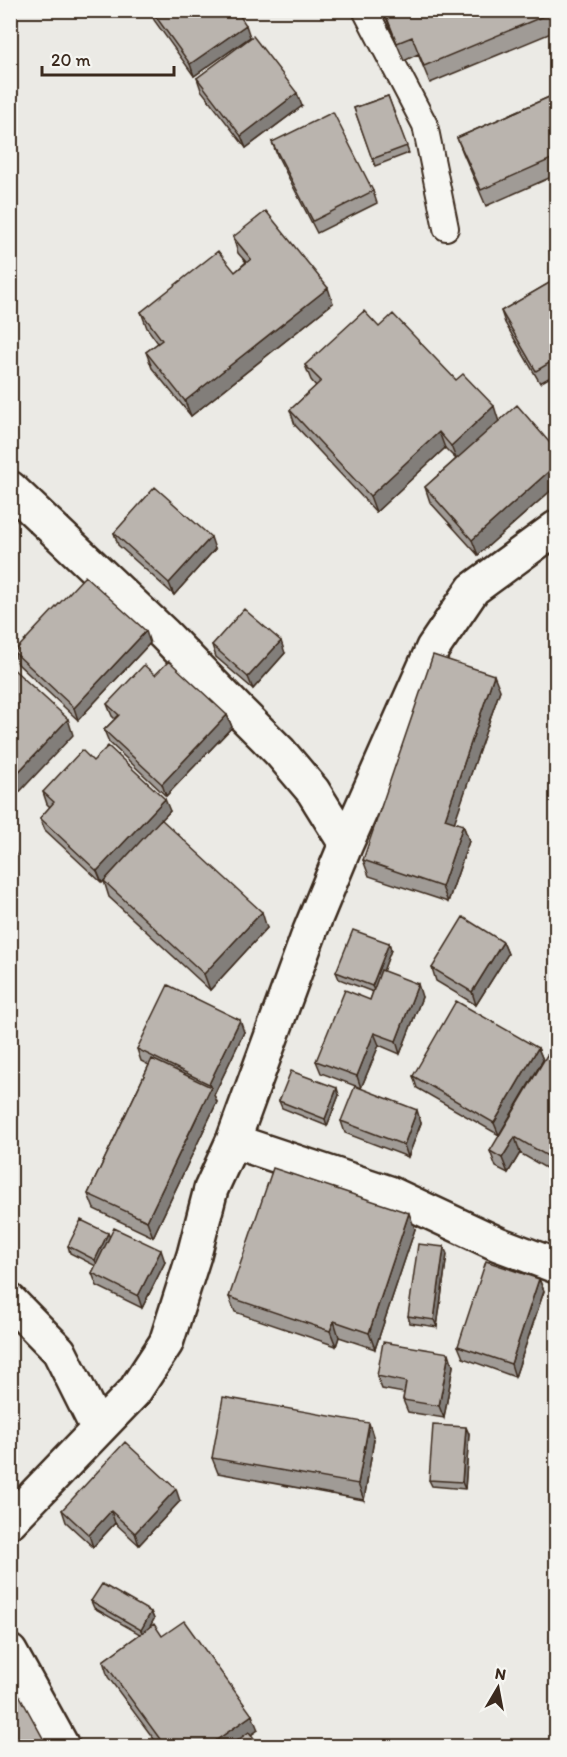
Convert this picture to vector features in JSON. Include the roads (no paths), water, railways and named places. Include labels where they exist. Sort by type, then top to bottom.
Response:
[{"type":"street","points":[[10,488],[164,634],[280,752],[313,791],[346,844]]},
{"type":"street","points":[[10,1521],[134,1392],[166,1343],[212,1189],[234,1141],[310,932],[346,844],[433,648],[473,589],[556,528]]},
{"type":"street","points":[[234,1141],[388,1193],[498,1244],[556,1266]]},
{"type":"street","points":[[10,1301],[59,1351],[98,1429]]},
{"type":"street","points":[[10,1652],[62,1746]]},
{"type":"lane","points":[[365,10],[425,125],[446,228]]}]
